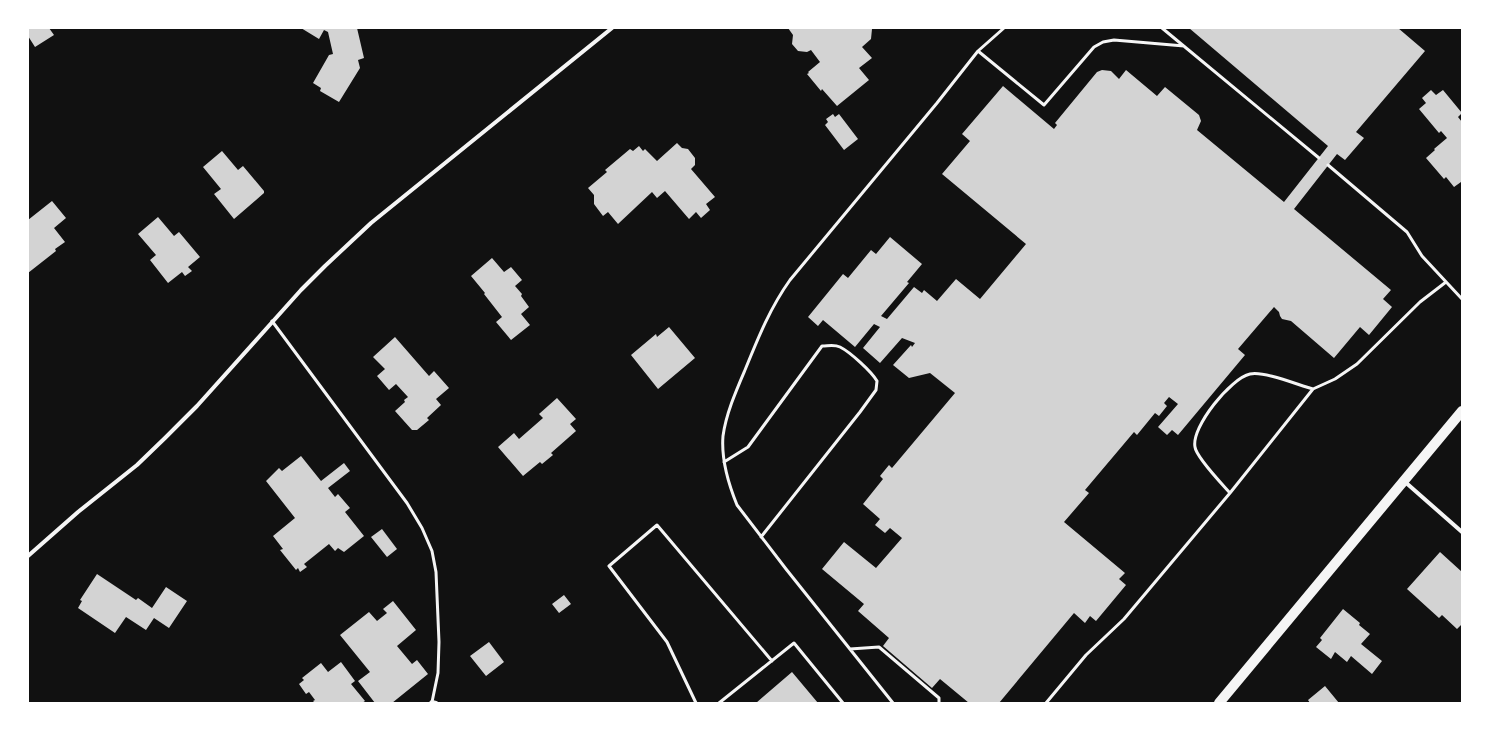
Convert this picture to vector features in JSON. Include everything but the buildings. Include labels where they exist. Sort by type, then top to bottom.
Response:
[{"type":"main road","points":[[1219,703],[1462,411]]},
{"type":"street","points":[[28,556],[78,512],[137,465],[165,438],[197,406],[272,321],[325,266],[371,223],[612,28]]},
{"type":"street","points":[[1404,480],[1462,532]]},
{"type":"lane","points":[[893,703],[737,505],[732,493],[724,462],[723,437],[736,389],[758,337],[778,297],[790,280],[937,103],[978,51],[1004,28]]},
{"type":"lane","points":[[1162,28],[1319,158]]},
{"type":"lane","points":[[978,51],[1044,105],[1094,47],[1103,42],[1135,41],[1184,46]]},
{"type":"lane","points":[[1328,165],[1407,232],[1422,256],[1462,299]]},
{"type":"lane","points":[[1046,703],[1086,656],[1124,619],[1230,493],[1313,389],[1335,379],[1357,364],[1420,302],[1446,282]]},
{"type":"lane","points":[[272,321],[407,503],[422,528],[432,550],[437,593],[439,642],[438,673],[433,703]]},
{"type":"lane","points":[[724,462],[748,447],[822,346],[832,345],[840,347],[871,372],[877,381],[876,390],[860,412],[761,537]]},
{"type":"lane","points":[[1230,493],[1200,457],[1195,448],[1195,438],[1201,423],[1225,392],[1237,381],[1250,374],[1264,375],[1313,389]]},
{"type":"lane","points":[[696,703],[667,642],[609,566],[657,525],[772,661]]},
{"type":"lane","points":[[719,703],[794,643],[843,703]]},
{"type":"lane","points":[[850,649],[879,647],[939,698],[939,703]]}]
